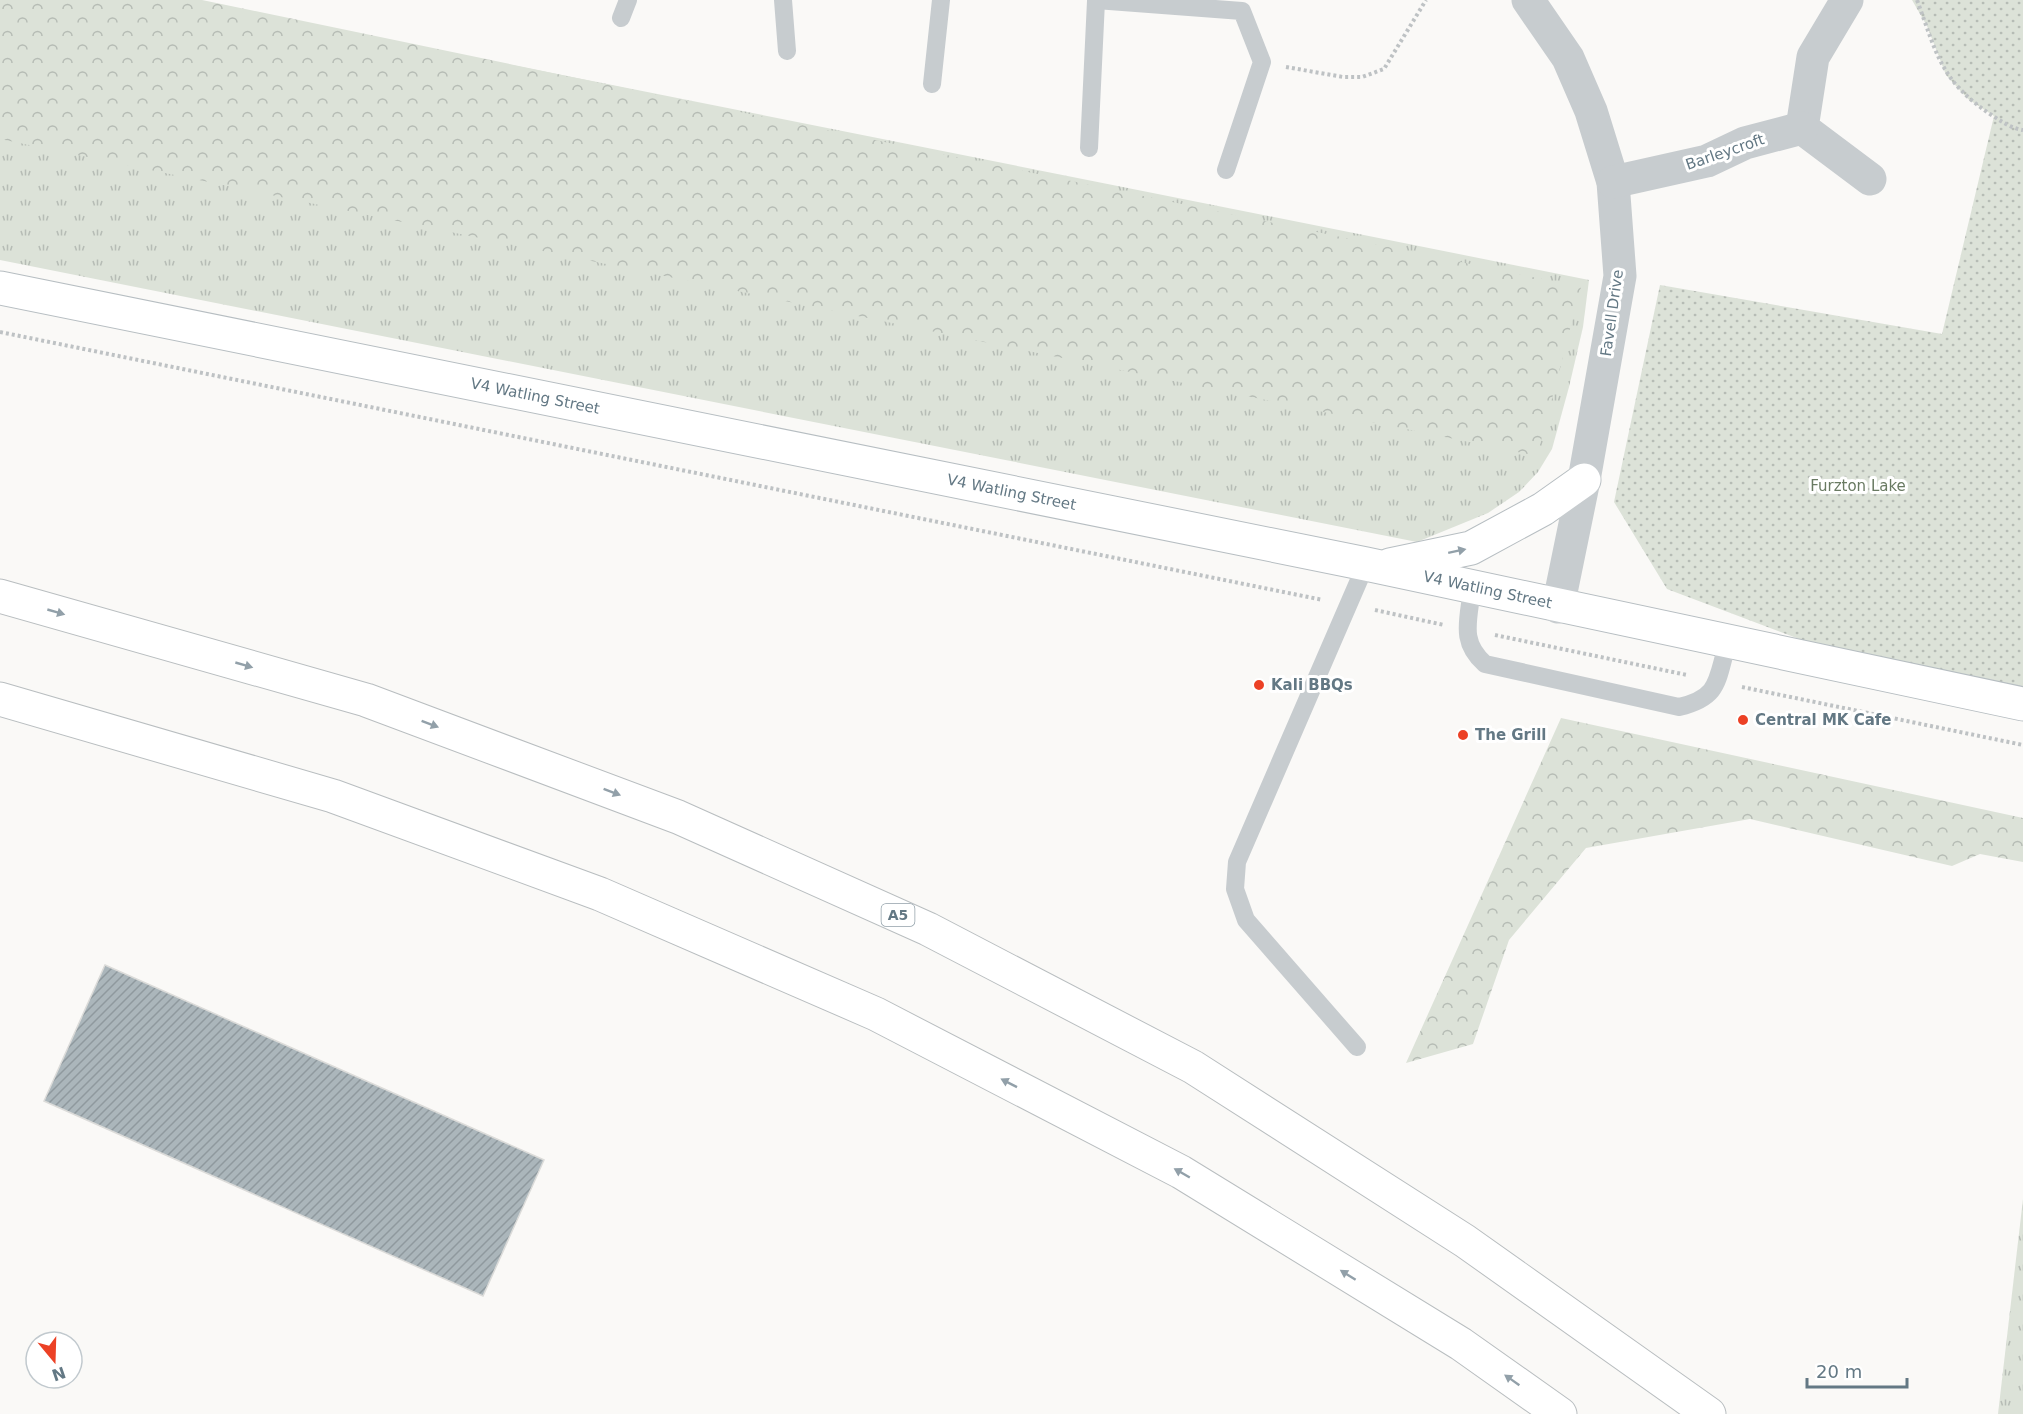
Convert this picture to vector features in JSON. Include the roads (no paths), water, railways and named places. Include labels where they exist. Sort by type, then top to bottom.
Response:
[{"type":"main road","name":"V4 Watling Street","points":[[0,288],[1373,566],[1557,607],[2023,704]]},
{"type":"main road","points":[[1373,566],[1471,548],[1543,508],[1584,480]]},
{"type":"main road","name":"A5","points":[[0,596],[366,700],[678,817],[928,928],[1193,1067],[1465,1241],[1709,1414]]},
{"type":"main road","points":[[0,699],[333,796],[600,894],[876,1014],[1180,1172],[1461,1344],[1560,1414]]},
{"type":"street","name":"Favell Drive","points":[[1528,0],[1568,58],[1591,111],[1613,182],[1620,276],[1584,480],[1557,607]]},
{"type":"street","points":[[1847,0],[1813,57],[1802,128],[1870,179]]},
{"type":"street","name":"Barleycroft","points":[[1613,182],[1707,161],[1746,143],[1802,128]]},
{"type":"lane","points":[[621,18],[628,0]]},
{"type":"lane","points":[[783,0],[787,51]]},
{"type":"lane","points":[[932,84],[941,0]]},
{"type":"lane","points":[[1089,148],[1096,0],[1244,5],[1262,62],[1226,170]]},
{"type":"lane","points":[[1358,1047],[1246,920],[1234,889],[1237,862],[1350,605],[1373,566]]},
{"type":"lane","points":[[1472,588],[1468,630],[1472,652],[1485,664],[1679,707],[1698,703],[1712,693],[1728,642]]},
{"type":"place","name":"Kali BBQs","points":[[1259,685]]},
{"type":"place","name":"Central MK Cafe","points":[[1743,720]]},
{"type":"place","name":"The Grill","points":[[1463,735]]},
{"type":"park label","name":"Furzton Lake","points":[[1858,486]]}]
